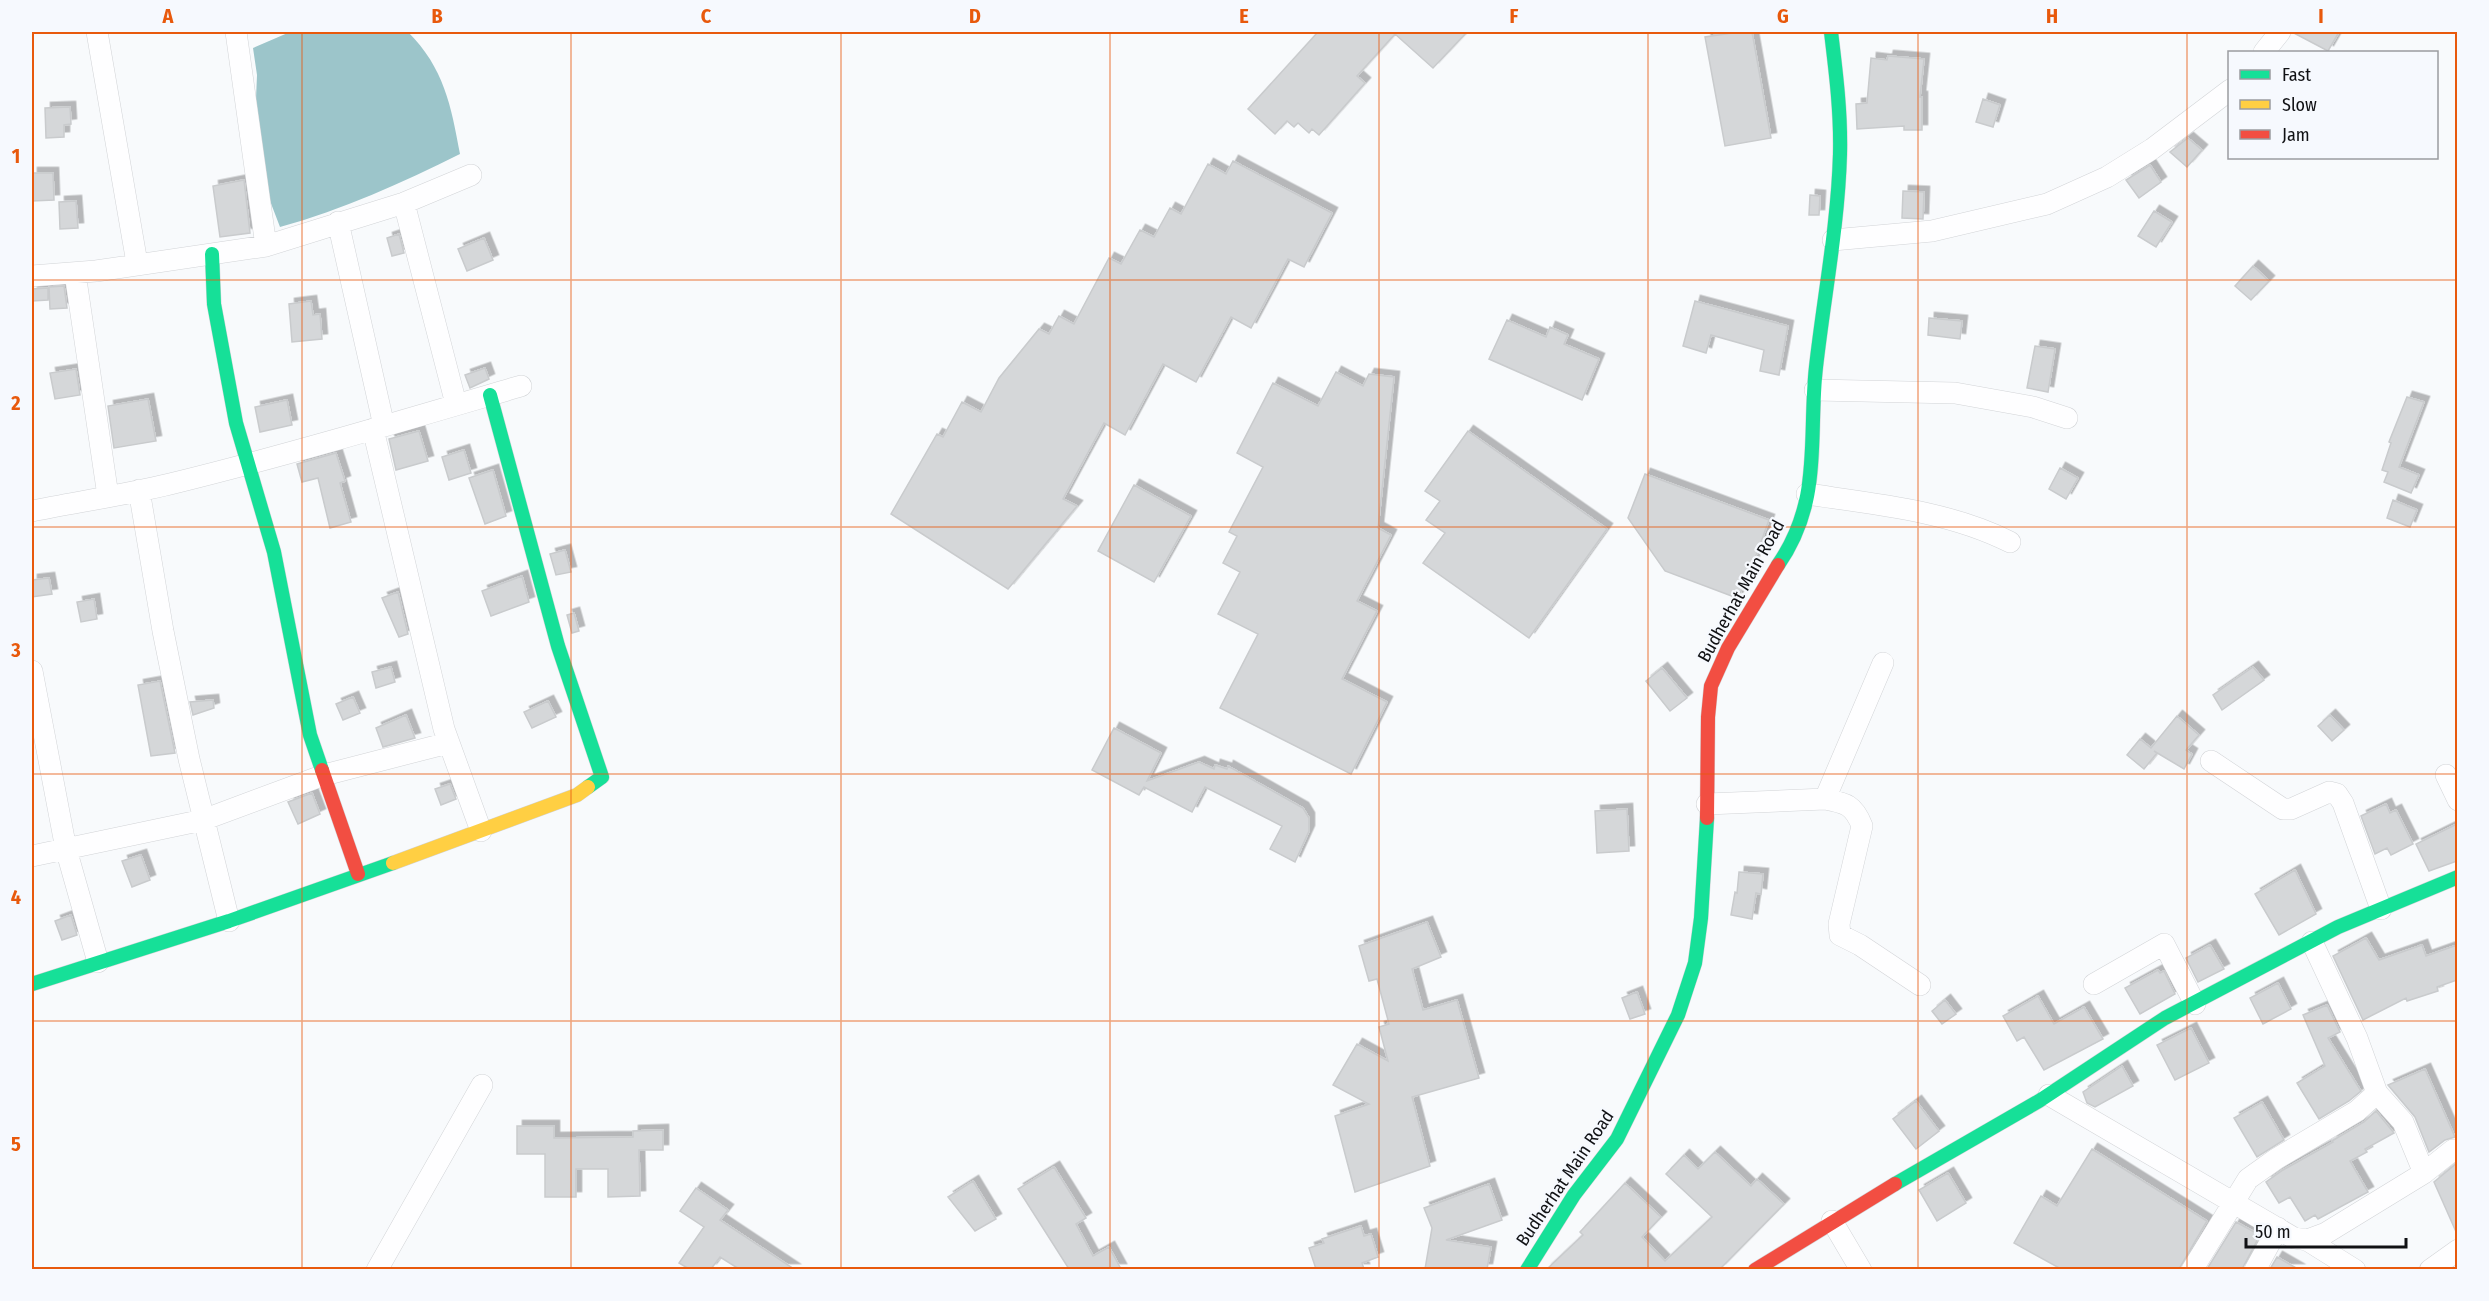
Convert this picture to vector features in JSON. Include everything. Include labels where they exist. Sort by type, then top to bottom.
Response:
[{"type":"street","points":[[97,32],[136,263]]},
{"type":"street","points":[[236,32],[266,246]]},
{"type":"street","name":"Budherhat Main Road","points":[[1527,1269],[1574,1196],[1617,1139],[1678,1015],[1695,963],[1702,906],[1711,686],[1728,648],[1762,588],[1786,554],[1806,507],[1814,443],[1816,370],[1833,240],[1840,156],[1839,96],[1831,32]]},
{"type":"street","points":[[2265,51],[2280,32]]},
{"type":"street","points":[[1833,240],[1932,231],[2047,204],[2116,171],[2152,149],[2228,91]]},
{"type":"street","points":[[32,276],[75,273],[266,246],[404,203],[471,175]]},
{"type":"street","points":[[404,203],[456,404]]},
{"type":"street","points":[[338,222],[379,427],[448,743],[480,831]]},
{"type":"street","points":[[213,254],[214,304],[236,423],[274,552],[310,735],[358,874]]},
{"type":"street","points":[[75,273],[108,496]]},
{"type":"street","points":[[32,511],[139,490],[248,463],[521,386]]},
{"type":"street","points":[[1815,390],[1955,393],[2033,407],[2067,418]]},
{"type":"street","points":[[32,984],[229,921],[480,831],[577,795],[602,777],[558,646],[490,395]]},
{"type":"street","points":[[139,490],[165,643],[203,820],[229,921]]},
{"type":"street","points":[[1807,494],[1856,501],[1949,520],[1987,530],[2010,542]]},
{"type":"street","points":[[1825,799],[1883,663]]},
{"type":"street","points":[[32,671],[66,849],[98,962]]},
{"type":"street","points":[[32,856],[203,820],[324,775],[448,743]]},
{"type":"street","points":[[2211,761],[2283,809],[2291,809],[2329,792],[2337,794],[2343,803],[2381,909]]},
{"type":"street","points":[[2446,775],[2457,800]]},
{"type":"street","points":[[1707,804],[1825,799],[1843,803],[1857,812],[1862,826],[1839,924],[1840,935],[1860,945],[1920,985]]},
{"type":"street","points":[[1755,1269],[1832,1221],[2049,1095],[2165,1018],[2338,927],[2457,880]]},
{"type":"street","points":[[2312,942],[2357,1038],[2377,1093],[2403,1122],[2424,1173]]},
{"type":"street","points":[[2094,984],[2164,944],[2195,1004]]},
{"type":"street","points":[[377,1269],[482,1084]]},
{"type":"street","points":[[2192,1269],[2248,1179],[2276,1159],[2357,1111],[2377,1093]]},
{"type":"street","points":[[2049,1095],[2294,1238],[2307,1240],[2355,1269]]},
{"type":"street","points":[[2307,1240],[2326,1233],[2424,1173],[2453,1150],[2457,1150]]},
{"type":"street","points":[[1832,1221],[1862,1269]]},
{"type":"street","points":[[2255,1269],[2278,1228]]},
{"type":"street","points":[[2430,1269],[2457,1250]]},
{"type":"water","points":[[290,32],[408,32],[430,59],[444,88],[460,154],[372,195],[326,213],[280,227],[267,193],[255,123],[257,75],[253,48]]},
{"type":"building","points":[[1318,32],[1467,32],[1433,68],[1395,34],[1357,76],[1365,83],[1319,135],[1312,129],[1309,133],[1298,123],[1294,127],[1287,121],[1275,134],[1248,109]]},
{"type":"building","points":[[1752,32],[1771,138],[1725,146],[1705,37]]},
{"type":"building","points":[[2292,32],[2339,32],[2328,51]]},
{"type":"building","points":[[1888,56],[1924,59],[1920,97],[1922,97],[1922,130],[1904,130],[1904,126],[1857,129],[1856,104],[1867,103],[1871,58],[1887,60]]},
{"type":"building","points":[[1983,99],[2000,105],[1993,127],[1976,122]]},
{"type":"building","points":[[70,107],[71,124],[64,125],[64,137],[46,138],[45,108]]},
{"type":"building","points":[[2188,138],[2202,150],[2187,167],[2170,152]]},
{"type":"building","points":[[1233,161],[1332,213],[1304,267],[1288,259],[1251,328],[1231,317],[1196,382],[1163,364],[1125,435],[1104,423],[1063,499],[1077,506],[1008,589],[891,514],[937,434],[943,437],[962,402],[981,412],[999,378],[1039,329],[1049,334],[1059,316],[1074,324],[1109,258],[1121,264],[1140,230],[1154,237],[1170,208],[1181,214],[1208,164],[1226,174]]},
{"type":"building","points":[[2150,165],[2161,182],[2139,198],[2126,180]]},
{"type":"building","points":[[32,173],[53,173],[54,200],[32,201]]},
{"type":"building","points":[[244,180],[250,233],[220,237],[213,186]]},
{"type":"building","points":[[1903,191],[1924,192],[1923,219],[1902,218]]},
{"type":"building","points":[[1810,195],[1820,196],[1819,215],[1809,215]]},
{"type":"building","points":[[76,201],[78,228],[60,229],[59,202]]},
{"type":"building","points":[[2154,211],[2172,222],[2156,247],[2138,236]]},
{"type":"building","points":[[399,234],[404,253],[392,256],[387,238]]},
{"type":"building","points":[[484,238],[493,260],[467,271],[458,249]]},
{"type":"building","points":[[2253,266],[2269,281],[2251,300],[2235,286]]},
{"type":"building","points":[[64,286],[67,308],[50,309],[49,287]]},
{"type":"building","points":[[48,288],[48,300],[32,301],[32,289]]},
{"type":"building","points":[[311,301],[313,315],[320,314],[322,339],[292,342],[289,304]]},
{"type":"building","points":[[1695,301],[1788,326],[1779,375],[1760,371],[1764,350],[1711,335],[1706,353],[1683,346]]},
{"type":"building","points":[[1929,318],[1962,321],[1960,339],[1928,335]]},
{"type":"building","points":[[1507,320],[1546,337],[1550,327],[1568,335],[1564,344],[1599,359],[1582,400],[1489,359]]},
{"type":"building","points":[[2035,346],[2055,349],[2048,392],[2027,388]]},
{"type":"building","points":[[485,368],[489,379],[470,388],[465,375]]},
{"type":"building","points":[[76,369],[80,395],[55,399],[50,373]]},
{"type":"building","points":[[1336,372],[1363,386],[1369,374],[1394,377],[1378,528],[1391,535],[1357,601],[1377,611],[1342,679],[1387,702],[1351,774],[1220,708],[1258,634],[1218,614],[1240,572],[1223,563],[1237,536],[1229,532],[1263,467],[1237,453],[1273,383],[1318,406]]},
{"type":"building","points":[[2407,397],[2424,402],[2399,467],[2419,475],[2411,493],[2384,482],[2388,472],[2382,470],[2391,443],[2389,442]]},
{"type":"building","points":[[148,399],[156,441],[114,448],[108,406]]},
{"type":"building","points":[[287,400],[292,425],[260,432],[255,407]]},
{"type":"building","points":[[419,431],[428,461],[396,470],[389,439]]},
{"type":"building","points":[[1468,431],[1607,529],[1529,638],[1423,563],[1445,533],[1426,520],[1440,501],[1425,491]]},
{"type":"building","points":[[464,450],[471,473],[449,480],[442,457]]},
{"type":"building","points":[[336,453],[345,481],[340,483],[351,522],[330,528],[318,478],[302,482],[297,464]]},
{"type":"building","points":[[2060,468],[2078,478],[2066,499],[2049,489]]},
{"type":"building","points":[[493,470],[506,516],[485,524],[469,478]]},
{"type":"building","points":[[1645,474],[1769,520],[1746,583],[1737,598],[1665,571],[1628,518]]},
{"type":"building","points":[[1134,485],[1191,516],[1154,582],[1098,551]]},
{"type":"building","points":[[2393,500],[2417,510],[2410,527],[2387,518]]},
{"type":"building","points":[[565,550],[571,572],[556,575],[550,554]]},
{"type":"building","points":[[522,576],[529,602],[491,616],[482,591]]},
{"type":"building","points":[[49,578],[52,594],[32,597],[32,580]]},
{"type":"building","points":[[398,592],[408,634],[399,637],[382,598]]},
{"type":"building","points":[[94,599],[97,619],[81,622],[77,602]]},
{"type":"building","points":[[574,613],[579,631],[572,633],[567,615]]},
{"type":"building","points":[[391,667],[395,682],[376,688],[372,672]]},
{"type":"building","points":[[2253,667],[2264,680],[2222,710],[2213,695]]},
{"type":"building","points":[[1662,668],[1687,698],[1670,711],[1646,681]]},
{"type":"building","points":[[160,681],[175,753],[151,756],[138,685]]},
{"type":"building","points":[[353,697],[360,713],[343,720],[336,704]]},
{"type":"building","points":[[213,700],[214,708],[193,715],[190,702]]},
{"type":"building","points":[[548,701],[556,717],[532,728],[524,712]]},
{"type":"building","points":[[406,715],[415,738],[383,747],[376,728]]},
{"type":"building","points":[[2330,715],[2344,730],[2332,741],[2318,726]]},
{"type":"building","points":[[2177,716],[2199,735],[2186,750],[2192,754],[2184,769],[2154,751],[2157,753],[2144,769],[2127,755],[2140,739],[2151,748]]},
{"type":"building","points":[[1114,728],[1161,753],[1147,781],[1199,762],[1214,769],[1215,765],[1227,769],[1228,766],[1303,808],[1309,818],[1309,831],[1295,862],[1270,849],[1282,826],[1205,787],[1192,812],[1144,787],[1139,795],[1092,770]]},
{"type":"building","points":[[450,784],[456,799],[441,805],[435,789]]},
{"type":"building","points":[[312,793],[320,814],[298,824],[288,802]]},
{"type":"building","points":[[2386,804],[2390,813],[2396,810],[2413,844],[2391,855],[2387,848],[2375,854],[2361,816]]},
{"type":"building","points":[[1627,809],[1629,851],[1597,853],[1595,811]]},
{"type":"building","points":[[2457,824],[2457,861],[2429,871],[2416,844]]},
{"type":"building","points":[[141,855],[150,880],[132,887],[122,861]]},
{"type":"building","points":[[2295,870],[2316,914],[2279,935],[2255,894]]},
{"type":"building","points":[[1739,872],[1763,874],[1761,894],[1756,893],[1752,919],[1731,915],[1735,892],[1737,893]]},
{"type":"building","points":[[71,915],[77,935],[62,940],[55,921]]},
{"type":"building","points":[[1427,922],[1441,957],[1412,969],[1423,1010],[1457,1000],[1479,1078],[1412,1097],[1430,1166],[1355,1192],[1335,1116],[1369,1104],[1333,1085],[1357,1044],[1388,1061],[1379,1027],[1389,1024],[1377,979],[1369,981],[1359,946]]},
{"type":"building","points":[[2366,938],[2379,960],[2422,945],[2426,956],[2457,945],[2457,980],[2437,987],[2438,991],[2407,1001],[2406,998],[2363,1020],[2333,956]]},
{"type":"building","points":[[2210,945],[2224,969],[2198,982],[2186,958]]},
{"type":"building","points":[[2158,970],[2160,973],[2164,971],[2175,994],[2140,1014],[2125,988]]},
{"type":"building","points":[[2278,983],[2291,1009],[2263,1024],[2250,998]]},
{"type":"building","points":[[1637,992],[1645,1014],[1630,1019],[1622,998]]},
{"type":"building","points":[[2038,996],[2054,1024],[2084,1007],[2103,1039],[2044,1070],[2024,1037],[2017,1041],[2003,1016]]},
{"type":"building","points":[[1945,1000],[1956,1014],[1942,1024],[1932,1011]]},
{"type":"building","points":[[2327,1005],[2340,1032],[2328,1038],[2361,1091],[2319,1119],[2297,1083],[2325,1066],[2303,1015]]},
{"type":"building","points":[[2191,1028],[2209,1063],[2175,1080],[2157,1045]]},
{"type":"building","points":[[2122,1066],[2133,1086],[2095,1107],[2087,1103],[2083,1092]]},
{"type":"building","points":[[2425,1069],[2455,1137],[2445,1140],[2429,1152],[2415,1117],[2388,1085]]},
{"type":"building","points":[[1916,1101],[1939,1131],[1916,1149],[1893,1119]]},
{"type":"building","points":[[2262,1102],[2284,1140],[2257,1157],[2234,1118]]},
{"type":"building","points":[[2376,1111],[2394,1133],[2365,1149],[2367,1152],[2350,1161],[2368,1192],[2318,1219],[2315,1215],[2305,1221],[2290,1197],[2279,1203],[2266,1182],[2364,1122]]},
{"type":"building","points":[[517,1126],[554,1126],[554,1138],[633,1137],[633,1131],[663,1130],[663,1150],[639,1150],[640,1196],[608,1197],[608,1169],[576,1169],[576,1197],[545,1197],[545,1154],[517,1154]]},
{"type":"building","points":[[2092,1149],[2207,1221],[2179,1269],[2061,1269],[2014,1243],[2041,1196],[2057,1206]]},
{"type":"building","points":[[1715,1152],[1751,1186],[1757,1179],[1784,1204],[1720,1269],[1547,1269],[1583,1235],[1580,1232],[1625,1183],[1661,1217],[1642,1237],[1665,1261],[1712,1217],[1666,1174],[1684,1155],[1698,1169]]},
{"type":"building","points":[[2457,1163],[2457,1234],[2434,1182]]},
{"type":"building","points":[[1054,1167],[1086,1218],[1076,1224],[1093,1256],[1109,1247],[1121,1269],[1069,1269],[1018,1189]]},
{"type":"building","points":[[1948,1173],[1966,1203],[1937,1221],[1919,1190]]},
{"type":"building","points":[[973,1181],[996,1219],[975,1231],[948,1197]]},
{"type":"building","points":[[1489,1184],[1502,1220],[1446,1240],[1491,1247],[1487,1269],[1425,1269],[1432,1228],[1424,1208]]},
{"type":"building","points":[[696,1188],[728,1210],[720,1220],[794,1269],[739,1269],[720,1257],[711,1269],[689,1269],[679,1263],[704,1227],[680,1211]]},
{"type":"building","points":[[2236,1222],[2260,1235],[2242,1269],[2207,1269]]},
{"type":"building","points":[[1361,1226],[1364,1236],[1371,1234],[1378,1257],[1362,1263],[1364,1269],[1316,1269],[1309,1248],[1324,1243],[1322,1239]]},
{"type":"building","points":[[2277,1257],[2298,1269],[2270,1269]]},
{"type":"traffic: fast","points":[[1778,565],[1802,517],[1811,469],[1816,367],[1839,181],[1839,108],[1831,32]]},
{"type":"traffic: fast","points":[[212,254],[214,304],[236,423],[274,552],[310,735],[322,770]]},
{"type":"traffic: fast","points":[[490,395],[558,646],[602,777],[588,787]]},
{"type":"traffic: fast","points":[[1527,1270],[1574,1195],[1617,1139],[1678,1015],[1695,963],[1701,918],[1707,818]]},
{"type":"traffic: fast","points":[[32,984],[229,921],[393,863]]},
{"type":"traffic: fast","points":[[1895,1184],[2039,1101],[2165,1018],[2338,927],[2458,877]]},
{"type":"traffic: slow","points":[[393,863],[577,795],[588,787]]},
{"type":"traffic: jam","points":[[1707,818],[1708,717],[1711,686],[1728,648],[1778,565]]},
{"type":"traffic: jam","points":[[322,770],[358,874]]},
{"type":"traffic: jam","points":[[1755,1270],[1895,1184]]}]
